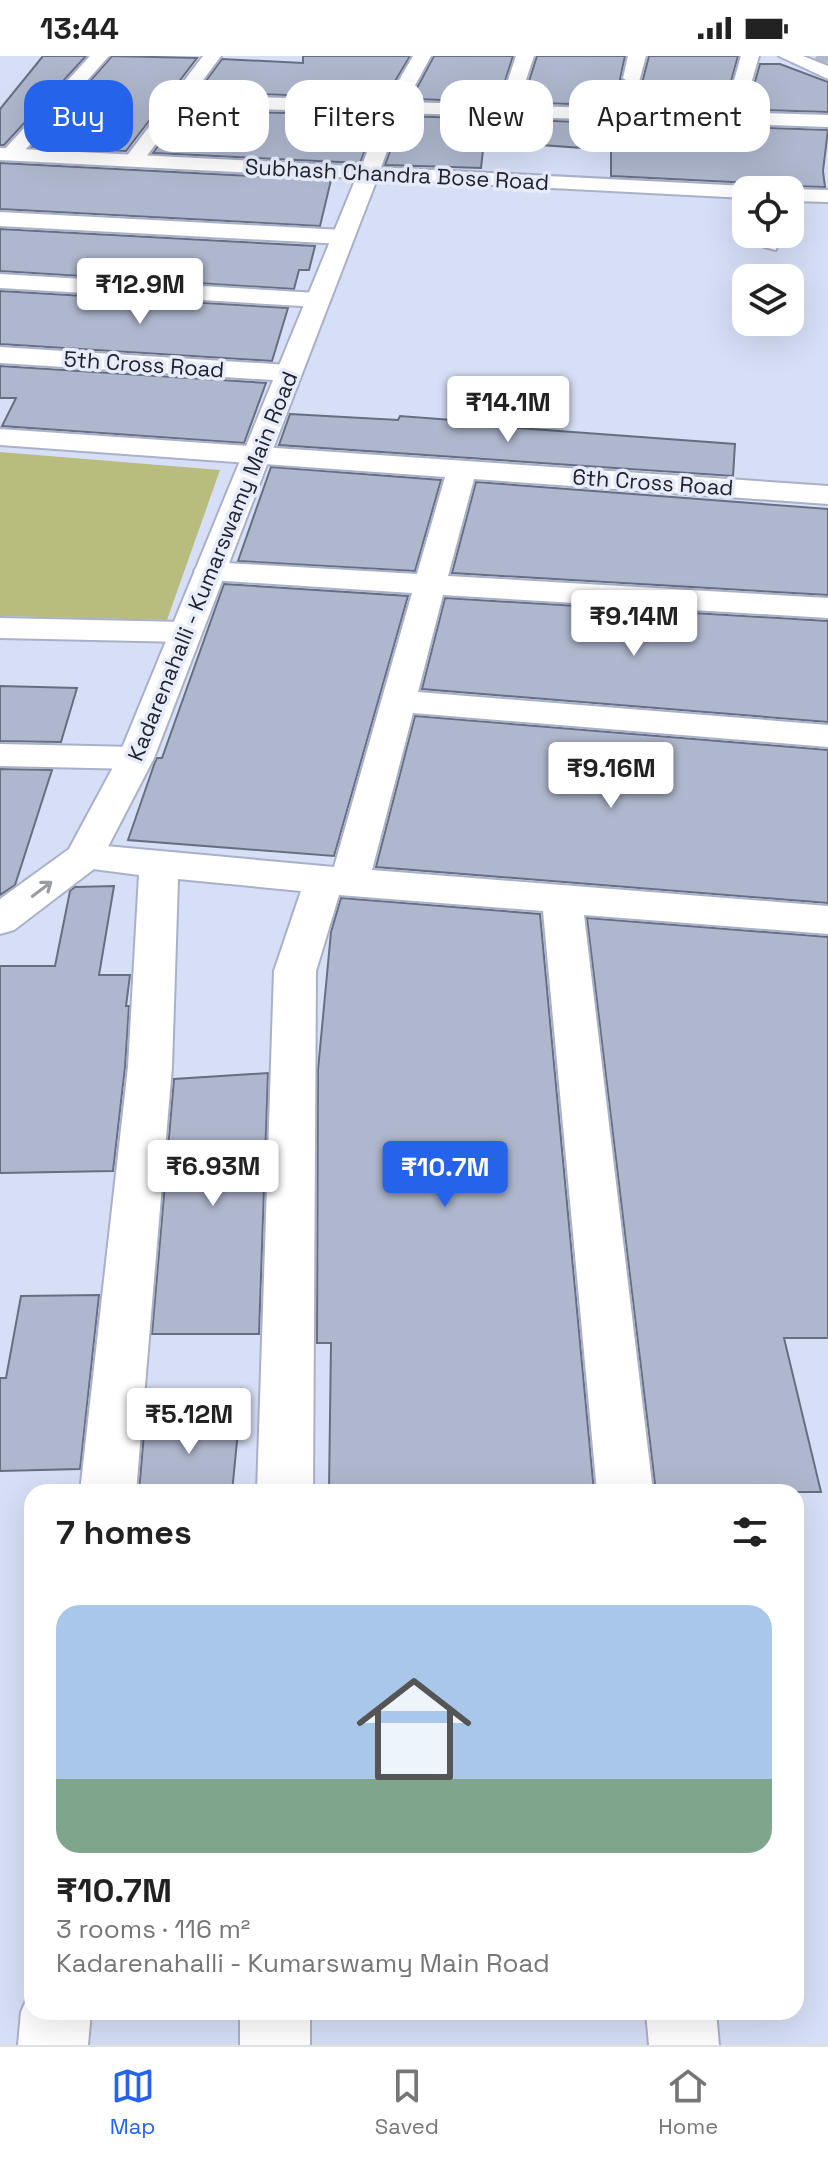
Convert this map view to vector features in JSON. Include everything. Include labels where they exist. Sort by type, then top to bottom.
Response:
[{"type":"street","points":[[6,154],[100,56]]},
{"type":"street","points":[[133,161],[212,56]]},
{"type":"street","name":"Kadarenahalli - Kumarswamy Main Road","points":[[409,80],[422,56]]},
{"type":"street","points":[[517,80],[525,56]]},
{"type":"street","points":[[632,78],[637,56]]},
{"type":"street","points":[[743,80],[750,56]]},
{"type":"street","points":[[788,56],[828,73]]},
{"type":"street","points":[[424,109],[828,121]]},
{"type":"street","name":"Kadarenahalli - Kumarswamy Main Road","points":[[0,920],[84,857],[136,758],[377,152]]},
{"type":"street","name":"Subhash Chandra Bose Road","points":[[6,154],[732,191]]},
{"type":"street","points":[[804,195],[828,196]]},
{"type":"street","points":[[0,219],[343,237]]},
{"type":"street","points":[[0,281],[318,300]]},
{"type":"street","name":"5th Cross Road","points":[[0,355],[289,373]]},
{"type":"street","name":"6th Cross Road","points":[[0,437],[828,495]]},
{"type":"street","points":[[285,1484],[295,971],[336,881],[399,701],[462,468]]},
{"type":"street","points":[[210,571],[828,608]]},
{"type":"street","points":[[0,628],[185,632]]},
{"type":"street","points":[[399,701],[828,736]]},
{"type":"street","points":[[0,755],[136,758]]},
{"type":"street","points":[[84,857],[336,881],[828,920]]},
{"type":"street","points":[[109,1484],[150,1067],[159,864]]},
{"type":"street","points":[[562,900],[624,1484]]},
{"type":"street","points":[[53,2045],[55,2020]]},
{"type":"street","points":[[275,2020],[275,2045]]},
{"type":"street","points":[[682,2020],[684,2045]]},
{"type":"green space","points":[[0,452],[220,470],[167,620],[0,616]]},
{"type":"building","points":[[43,56],[86,56],[64,80],[24,80],[24,123],[4,145],[0,145],[0,109]]},
{"type":"building","points":[[112,56],[197,58],[180,80],[149,80],[149,121],[133,142],[133,80],[91,80]]},
{"type":"building","points":[[303,56],[410,56],[396,80],[285,80],[285,95],[269,95],[269,80],[207,80],[222,59],[303,63]]},
{"type":"building","points":[[434,56],[513,56],[505,80],[440,80],[440,100],[424,99],[424,80],[421,80]]},
{"type":"building","points":[[537,56],[625,56],[622,80],[569,80],[569,104],[553,103],[553,80],[529,80]]},
{"type":"building","points":[[649,56],[738,56],[731,80],[643,80]]},
{"type":"building","points":[[760,64],[780,64],[828,82],[828,112],[770,110],[770,80],[755,80]]},
{"type":"building","points":[[269,113],[285,113],[285,152],[364,152],[360,163],[153,153],[269,152]]},
{"type":"building","points":[[424,117],[440,117],[440,152],[483,152],[481,168],[385,165],[390,152],[424,152]]},
{"type":"building","points":[[553,121],[569,121],[569,147],[553,146]]},
{"type":"building","points":[[770,128],[828,130],[823,171],[825,187],[804,186],[804,176],[732,176],[732,182],[611,176],[611,152],[770,152]]},
{"type":"building","points":[[0,163],[331,180],[320,226],[0,209]]},
{"type":"building","points":[[0,229],[315,246],[309,270],[299,270],[294,289],[0,271]]},
{"type":"building","points":[[0,291],[288,308],[272,361],[0,344]]},
{"type":"building","points":[[0,366],[266,383],[244,443],[2,426],[16,398],[0,398]]},
{"type":"building","points":[[290,414],[398,420],[400,416],[491,423],[490,426],[735,444],[733,476],[279,445]]},
{"type":"building","points":[[271,467],[441,480],[415,571],[238,561]]},
{"type":"building","points":[[476,482],[828,509],[828,595],[452,573]]},
{"type":"building","points":[[224,584],[408,596],[334,856],[128,840],[155,762],[157,758],[162,758]]},
{"type":"building","points":[[445,598],[828,621],[828,722],[422,689]]},
{"type":"building","points":[[0,686],[77,688],[61,742],[0,741]]},
{"type":"building","points":[[415,716],[828,750],[828,903],[376,867]]},
{"type":"building","points":[[0,769],[52,770],[15,885],[0,895]]},
{"type":"building","points":[[114,886],[99,975],[130,975],[125,1067],[113,1171],[0,1173],[0,966],[55,966],[70,891],[75,887]]},
{"type":"building","points":[[341,898],[540,914],[593,1484],[329,1484],[331,1343],[317,1343],[318,1070],[331,932]]},
{"type":"building","points":[[587,918],[828,937],[828,1338],[784,1338],[821,1492],[804,1492],[804,1484],[655,1484]]},
{"type":"building","points":[[268,1073],[259,1334],[152,1334],[174,1079]]},
{"type":"building","points":[[99,1295],[80,1469],[0,1471],[0,1378],[6,1378],[21,1296]]},
{"type":"building","points":[[145,1421],[239,1421],[233,1484],[140,1484]]},
{"type":"tunnel","points":[[816,56],[828,60]]}]
